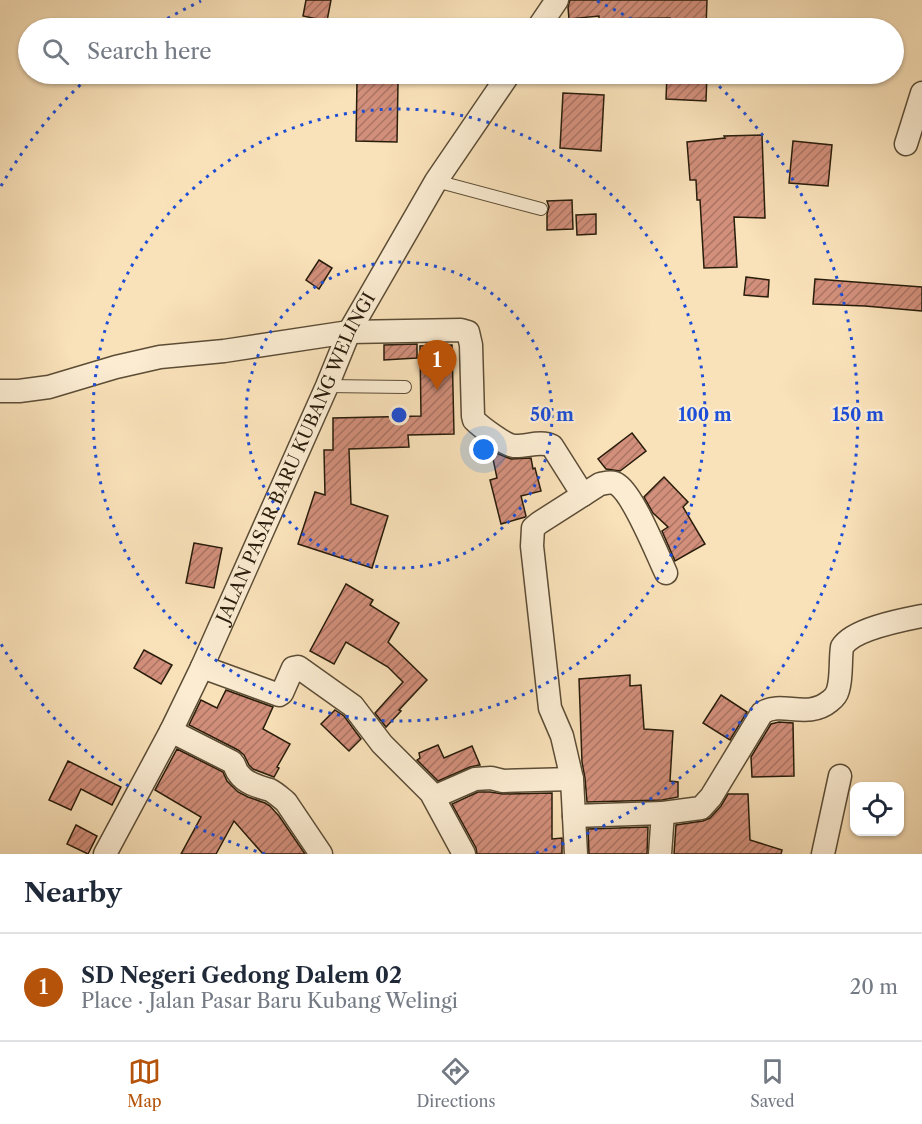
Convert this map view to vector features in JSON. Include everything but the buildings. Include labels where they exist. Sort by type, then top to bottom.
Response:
[{"type":"street","points":[[545,18],[557,0]]},
{"type":"street","name":"JALAN PASAR BARU KUBANG WELINGI","points":[[105,854],[171,731],[202,667],[349,332],[436,181],[499,84]]},
{"type":"street","points":[[906,144],[922,93]]},
{"type":"street","points":[[0,390],[19,391],[49,387],[116,367],[160,357],[224,351],[349,332],[461,330],[468,332],[471,345],[474,420],[510,446],[542,444],[552,446],[584,495]]},
{"type":"street","points":[[576,854],[572,779],[562,736],[550,708],[532,537],[533,528],[605,483],[618,484],[630,498],[666,573]]},
{"type":"street","points":[[574,816],[663,813],[697,809],[704,805],[762,712],[776,709],[816,709],[822,706],[837,693],[842,647],[845,642],[864,632],[922,616]]},
{"type":"street","points":[[202,667],[279,695],[293,668],[298,667],[353,706],[382,744],[434,797],[464,854]]},
{"type":"street","points":[[171,731],[235,764],[239,775],[252,784],[279,795],[321,854]]},
{"type":"street","points":[[824,854],[840,776]]},
{"type":"street","points":[[434,797],[475,779],[491,778],[503,781],[572,779]]},
{"type":"street","points":[[660,854],[663,813]]},
{"type":"lane","points":[[436,181],[541,209]]},
{"type":"lane","points":[[327,386],[405,387]]},
{"type":"place","name":"SD Negeri Gedong Dalem 02","points":[[437,390]]}]
